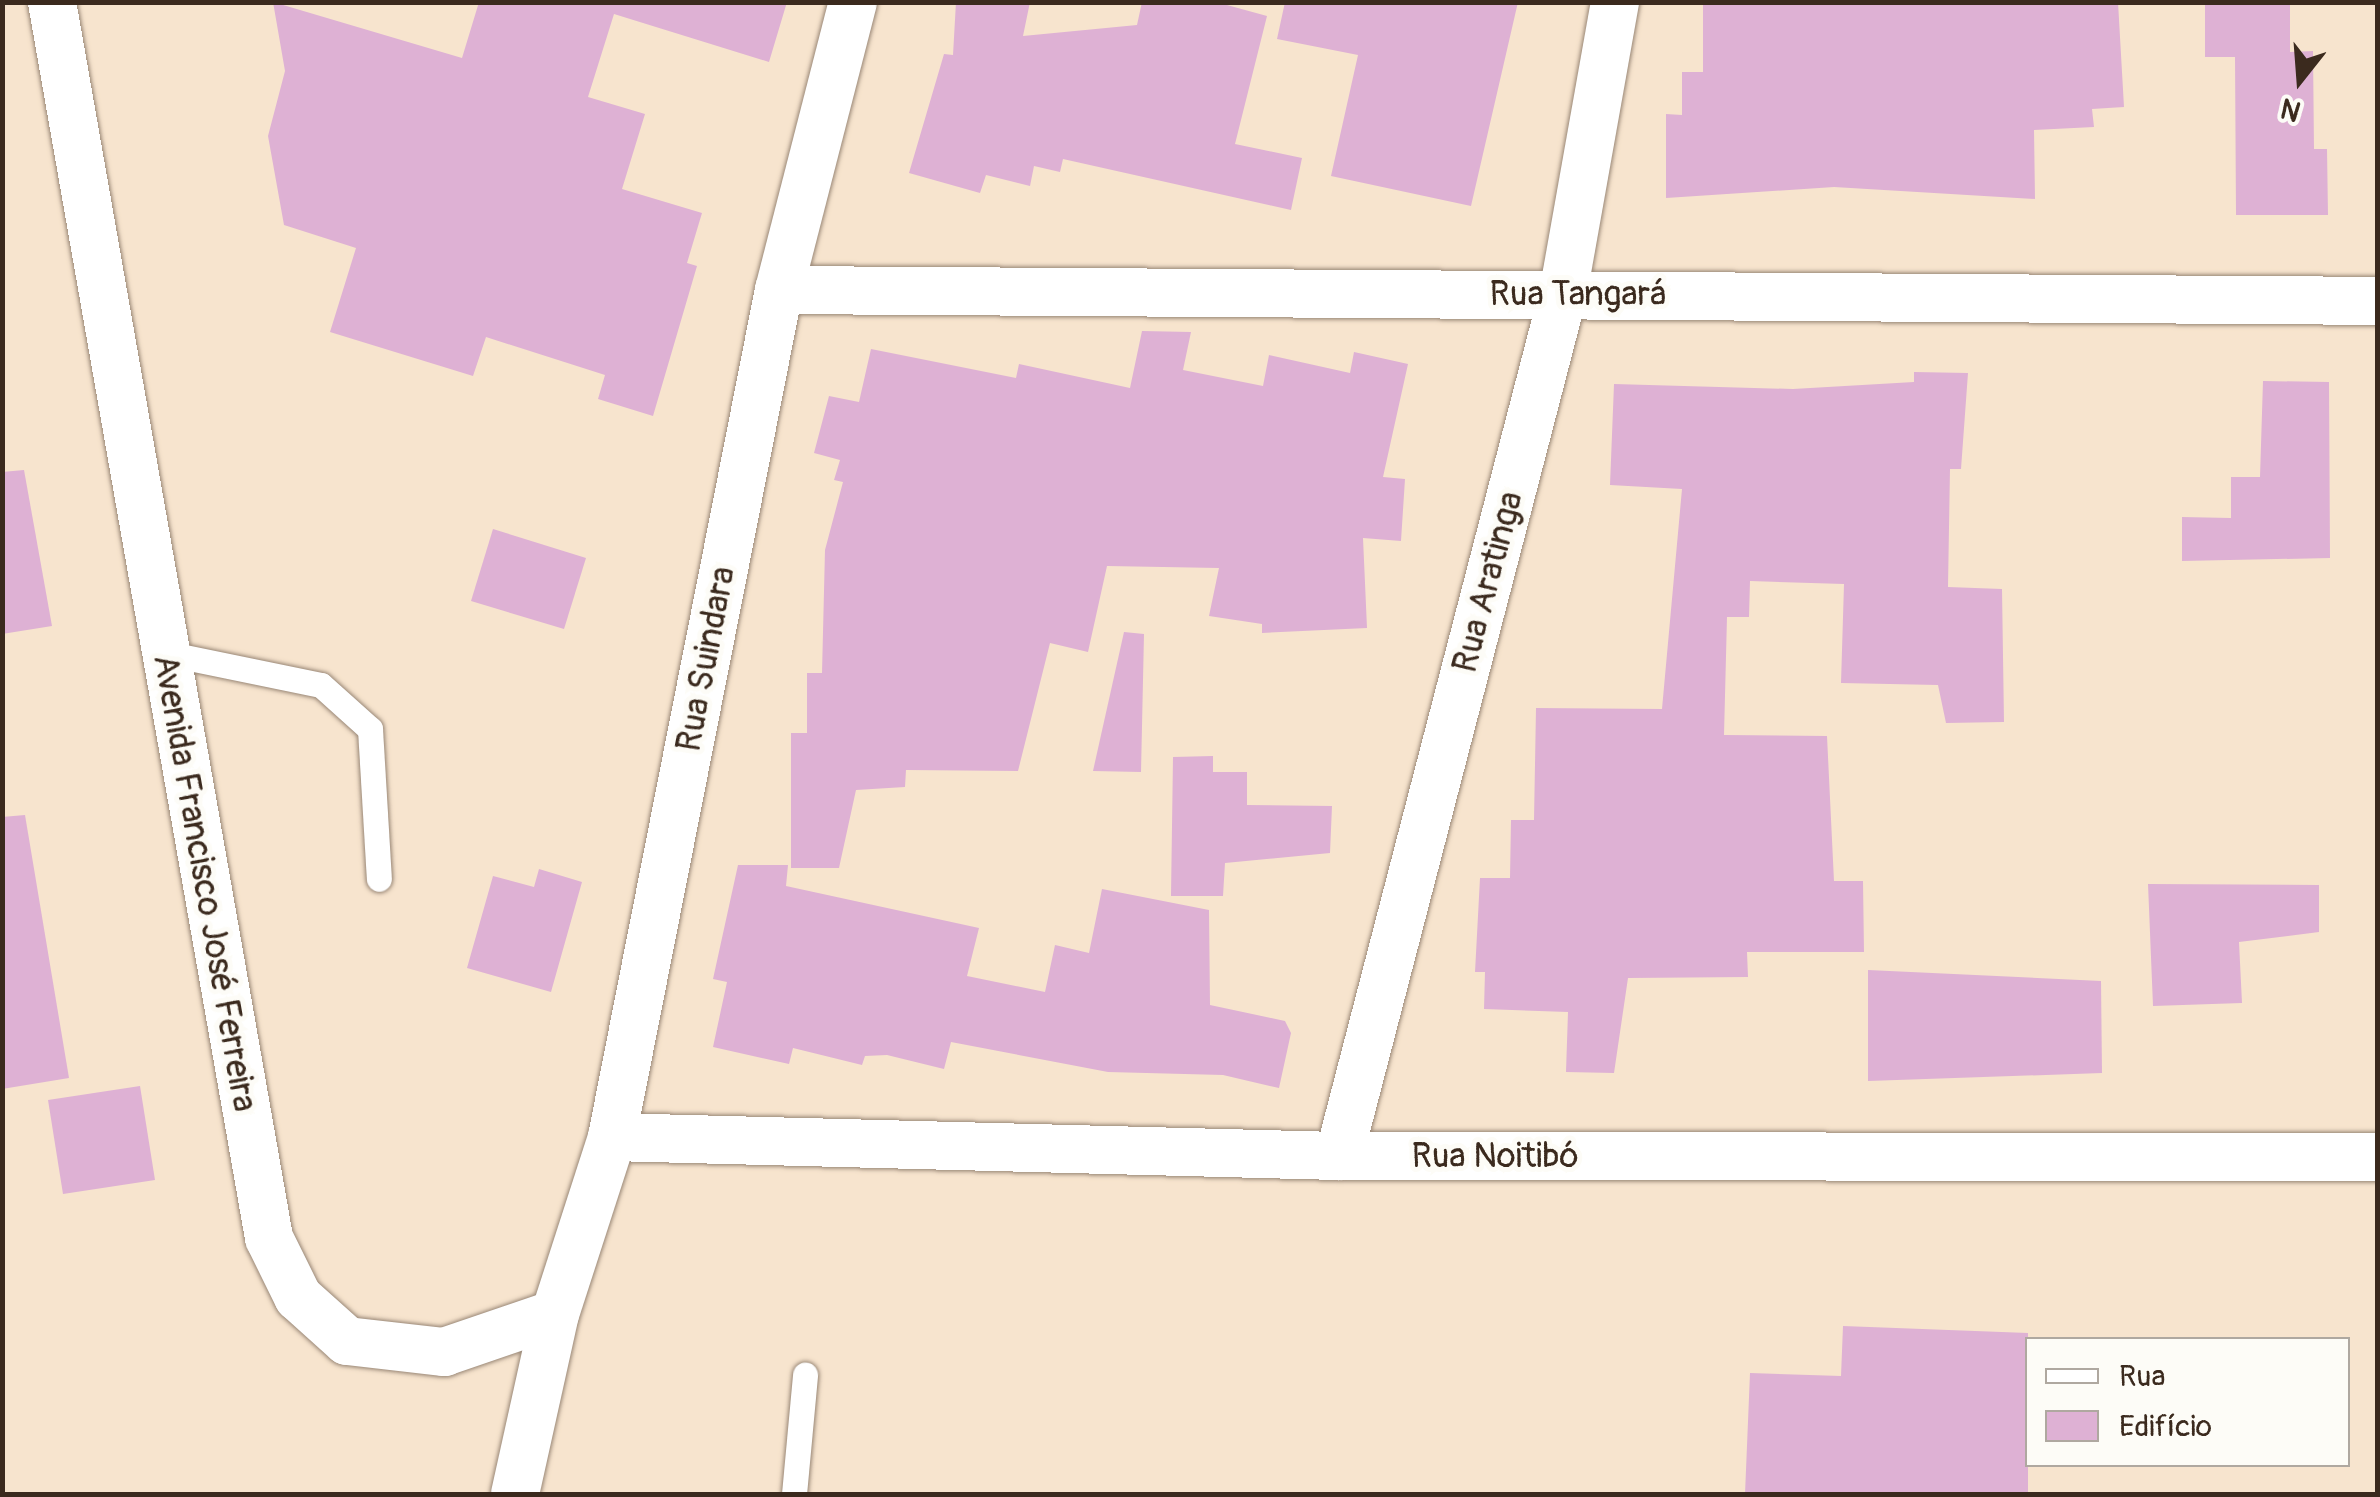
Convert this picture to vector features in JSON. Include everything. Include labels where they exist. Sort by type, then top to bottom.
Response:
[{"type":"street","name":"Avenida Francisco José Ferreira","points":[[52,2],[260,1206],[298,1297],[347,1341],[388,1351],[444,1352],[556,1314]]},
{"type":"street","name":"Rua Suindara","points":[[556,1314],[612,1136],[778,290],[853,2]]},
{"type":"street","name":"Rua Aratinga","points":[[1338,1156],[1564,294],[1615,2]]},
{"type":"street","name":"Rua Tangará","points":[[778,290],[2378,301]]},
{"type":"street","name":"Rua Noitibó","points":[[612,1136],[1338,1156],[2378,1157]]},
{"type":"street","points":[[514,1494],[556,1314]]},
{"type":"lane","points":[[166,653],[321,685],[370,729],[379,879]]},
{"type":"lane","points":[[794,1494],[805,1375]]},
{"type":"building","points":[[273,2],[462,58],[479,2],[787,2],[769,62],[614,14],[588,97],[645,114],[622,189],[702,213],[687,263],[697,266],[653,416],[598,399],[605,375],[486,337],[473,376],[330,332],[356,248],[284,225],[268,136],[285,71]]},
{"type":"building","points":[[956,2],[1030,2],[1023,36],[1137,25],[1142,2],[1216,2],[1267,16],[1235,144],[1302,158],[1291,210],[1063,159],[1060,172],[1034,166],[1030,186],[986,175],[980,193],[909,173],[944,54],[953,55]]},
{"type":"building","points":[[1285,2],[1518,2],[1471,206],[1331,176],[1358,55],[1277,39]]},
{"type":"building","points":[[1703,2],[2118,2],[2124,107],[2092,109],[2094,127],[2034,130],[2035,199],[1834,187],[1666,198],[1666,114],[1682,115],[1682,72],[1703,72]]},
{"type":"building","points":[[2205,2],[2290,2],[2290,52],[2313,51],[2314,149],[2327,149],[2328,215],[2236,215],[2235,57],[2205,57]]},
{"type":"building","points":[[1142,331],[1191,332],[1183,370],[1263,386],[1269,355],[1350,373],[1354,352],[1408,364],[1383,477],[1405,479],[1401,541],[1363,538],[1367,628],[1262,633],[1262,624],[1209,616],[1219,568],[1107,566],[1088,652],[1050,643],[1018,771],[906,770],[905,787],[856,790],[839,868],[791,868],[791,733],[807,733],[807,673],[822,673],[825,550],[843,482],[834,480],[840,460],[814,453],[829,396],[859,402],[871,349],[1016,378],[1019,364],[1130,388]]},
{"type":"building","points":[[1914,372],[1968,373],[1961,469],[1950,469],[1948,587],[2002,589],[2004,722],[1946,723],[1938,685],[1841,683],[1844,584],[1750,581],[1749,617],[1727,617],[1724,735],[1827,736],[1834,881],[1863,881],[1864,952],[1747,952],[1748,977],[1628,978],[1614,1073],[1566,1072],[1568,1012],[1484,1009],[1485,972],[1475,972],[1480,878],[1510,878],[1511,820],[1534,820],[1536,708],[1662,709],[1682,489],[1610,485],[1614,384],[1793,389],[1914,382]]},
{"type":"building","points":[[2263,381],[2329,382],[2330,558],[2182,561],[2182,517],[2231,518],[2231,477],[2260,477]]},
{"type":"building","points":[[24,470],[52,626],[2,634],[2,472]]},
{"type":"building","points":[[493,529],[586,558],[564,629],[471,601]]},
{"type":"building","points":[[1124,632],[1144,634],[1141,772],[1093,771]]},
{"type":"building","points":[[1213,756],[1213,772],[1247,772],[1247,805],[1332,806],[1330,853],[1225,863],[1223,896],[1171,896],[1173,757]]},
{"type":"building","points":[[25,815],[69,1078],[2,1089],[2,817]]},
{"type":"building","points":[[738,865],[788,865],[786,886],[979,928],[967,976],[1045,992],[1055,945],[1089,953],[1102,889],[1209,910],[1210,1005],[1285,1021],[1291,1033],[1279,1088],[1223,1075],[1108,1072],[951,1042],[944,1069],[887,1055],[865,1056],[862,1065],[793,1048],[789,1064],[713,1047],[727,982],[713,979]]},
{"type":"building","points":[[539,869],[582,882],[551,992],[467,968],[493,876],[534,887]]},
{"type":"building","points":[[2148,884],[2319,885],[2319,932],[2239,942],[2242,1003],[2153,1006]]},
{"type":"building","points":[[1868,970],[2101,981],[2102,1073],[1868,1081]]},
{"type":"building","points":[[140,1086],[155,1180],[63,1194],[48,1100]]},
{"type":"building","points":[[1843,1326],[2028,1333],[2028,1494],[1745,1494],[1750,1373],[1841,1376]]}]
